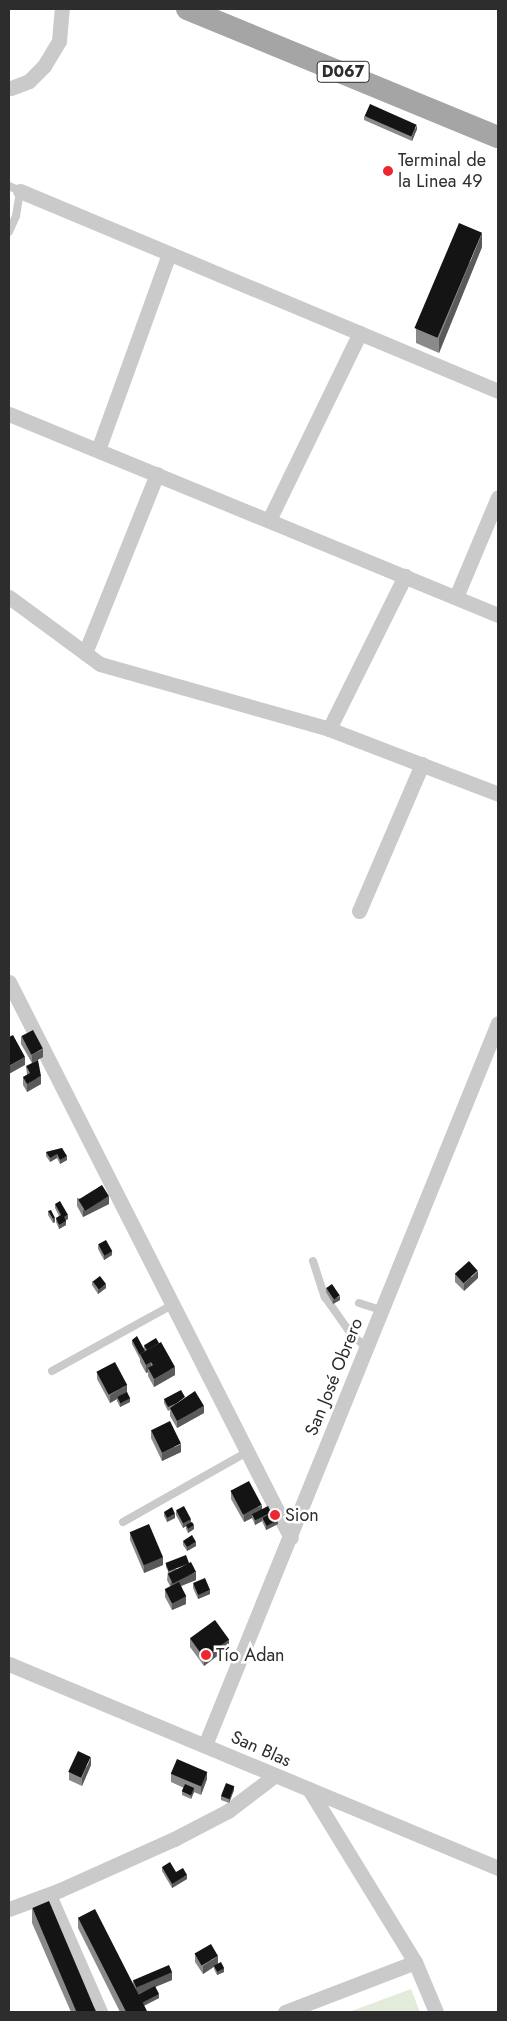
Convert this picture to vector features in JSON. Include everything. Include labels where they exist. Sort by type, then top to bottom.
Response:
[{"type":"main road","name":"D067","points":[[187,9],[496,131]]},
{"type":"street","points":[[10,88],[28,80],[44,66],[59,41],[62,9]]},
{"type":"street","points":[[14,188],[498,391]]},
{"type":"street","points":[[98,450],[169,254]]},
{"type":"street","points":[[269,520],[360,333]]},
{"type":"street","points":[[9,414],[498,615]]},
{"type":"street","points":[[85,653],[157,474]]},
{"type":"street","points":[[456,597],[498,497]]},
{"type":"street","points":[[330,730],[405,576]]},
{"type":"street","points":[[9,597],[100,664],[330,730],[498,794]]},
{"type":"street","points":[[359,911],[422,764]]},
{"type":"street","points":[[9,982],[291,1538]]},
{"type":"street","name":"San José Obrero","points":[[205,1744],[291,1538],[380,1310],[498,1023]]},
{"type":"street","name":"San Blas","points":[[9,1664],[205,1744],[274,1776],[498,1868]]},
{"type":"street","points":[[9,1909],[49,1895],[158,1846],[228,1811],[274,1776]]},
{"type":"street","points":[[309,1790],[415,1962],[436,2012]]},
{"type":"street","points":[[49,1895],[100,2012]]},
{"type":"street","points":[[285,2012],[415,1962]]},
{"type":"lane","points":[[9,232],[16,216],[14,188]]},
{"type":"lane","points":[[313,1261],[325,1297],[351,1334],[366,1347]]},
{"type":"lane","points":[[359,1303],[380,1310]]},
{"type":"lane","points":[[52,1371],[172,1305]]},
{"type":"lane","points":[[123,1522],[247,1452]]},
{"type":"green space","points":[[411,1989],[420,2012],[349,2012]]},
{"type":"building","points":[[370,104],[417,125],[411,137],[365,116]]},
{"type":"building","points":[[459,223],[482,233],[437,338],[414,328]]},
{"type":"building","points":[[33,1030],[43,1049],[31,1055],[22,1036]]},
{"type":"building","points":[[13,1035],[25,1057],[9,1066],[9,1037]]},
{"type":"building","points":[[38,1060],[41,1076],[27,1084],[23,1077],[30,1073],[26,1066]]},
{"type":"building","points":[[62,1148],[67,1156],[60,1160],[57,1154],[50,1158],[46,1152]]},
{"type":"building","points":[[102,1185],[109,1196],[85,1211],[78,1200]]},
{"type":"building","points":[[60,1201],[68,1215],[64,1217],[66,1221],[59,1225],[56,1218],[61,1215],[55,1204]]},
{"type":"building","points":[[51,1210],[55,1218],[53,1219],[48,1211]]},
{"type":"building","points":[[106,1240],[112,1251],[104,1256],[98,1244]]},
{"type":"building","points":[[469,1261],[478,1271],[464,1283],[455,1274]]},
{"type":"building","points":[[100,1276],[106,1284],[99,1289],[93,1281]]},
{"type":"building","points":[[332,1284],[340,1296],[334,1300],[326,1288]]},
{"type":"building","points":[[137,1336],[145,1351],[140,1355],[132,1340]]},
{"type":"building","points":[[156,1338],[159,1343],[147,1350],[144,1345]]},
{"type":"building","points":[[161,1342],[175,1367],[154,1379],[148,1368],[153,1365],[151,1362],[146,1365],[140,1354]]},
{"type":"building","points":[[115,1362],[127,1385],[109,1395],[96,1372]]},
{"type":"building","points":[[181,1390],[185,1397],[168,1407],[164,1399]]},
{"type":"building","points":[[195,1391],[204,1406],[177,1421],[170,1408]]},
{"type":"building","points":[[127,1392],[130,1398],[120,1403],[117,1397]]},
{"type":"building","points":[[170,1421],[181,1443],[162,1453],[151,1430]]},
{"type":"building","points":[[249,1481],[262,1505],[243,1515],[230,1491]]},
{"type":"building","points":[[184,1506],[191,1519],[183,1523],[176,1510]]},
{"type":"building","points":[[268,1506],[271,1512],[255,1520],[252,1514]]},
{"type":"building","points":[[172,1507],[175,1514],[167,1518],[164,1512]]},
{"type":"building","points":[[274,1512],[278,1520],[267,1526],[262,1518]]},
{"type":"building","points":[[192,1522],[194,1525],[188,1529],[186,1525]]},
{"type":"building","points":[[149,1524],[163,1557],[144,1565],[130,1532]]},
{"type":"building","points":[[192,1535],[196,1542],[187,1547],[183,1541]]},
{"type":"building","points":[[186,1555],[189,1563],[169,1571],[165,1563]]},
{"type":"building","points":[[191,1562],[196,1572],[173,1584],[168,1574]]},
{"type":"building","points":[[205,1578],[210,1590],[198,1595],[193,1583]]},
{"type":"building","points":[[179,1582],[186,1596],[172,1604],[165,1589]]},
{"type":"building","points":[[215,1620],[229,1639],[204,1658],[190,1638]]},
{"type":"building","points":[[78,1751],[91,1757],[81,1778],[68,1772]]},
{"type":"building","points":[[177,1759],[207,1772],[201,1787],[171,1774]]},
{"type":"building","points":[[226,1783],[234,1786],[229,1799],[221,1796]]},
{"type":"building","points":[[185,1784],[194,1788],[191,1795],[182,1791]]},
{"type":"building","points":[[170,1862],[176,1872],[183,1868],[187,1875],[172,1884],[162,1867]]},
{"type":"building","points":[[49,1901],[96,2012],[77,2012],[32,1908]]},
{"type":"building","points":[[95,1909],[147,2011],[126,2012],[78,1918]]},
{"type":"building","points":[[211,1944],[218,1956],[202,1966],[195,1954]]},
{"type":"building","points":[[221,1962],[224,1968],[217,1972],[214,1966]]},
{"type":"building","points":[[169,1965],[172,1972],[136,1988],[133,1980]]},
{"type":"building","points":[[155,1986],[159,1994],[142,2003],[138,1995]]},
{"type":"place","name":"Terminal de la Linea 49","points":[[388,171]]},
{"type":"place","name":"Sion","points":[[275,1515]]},
{"type":"place","name":"Tío Adan","points":[[206,1655]]}]
